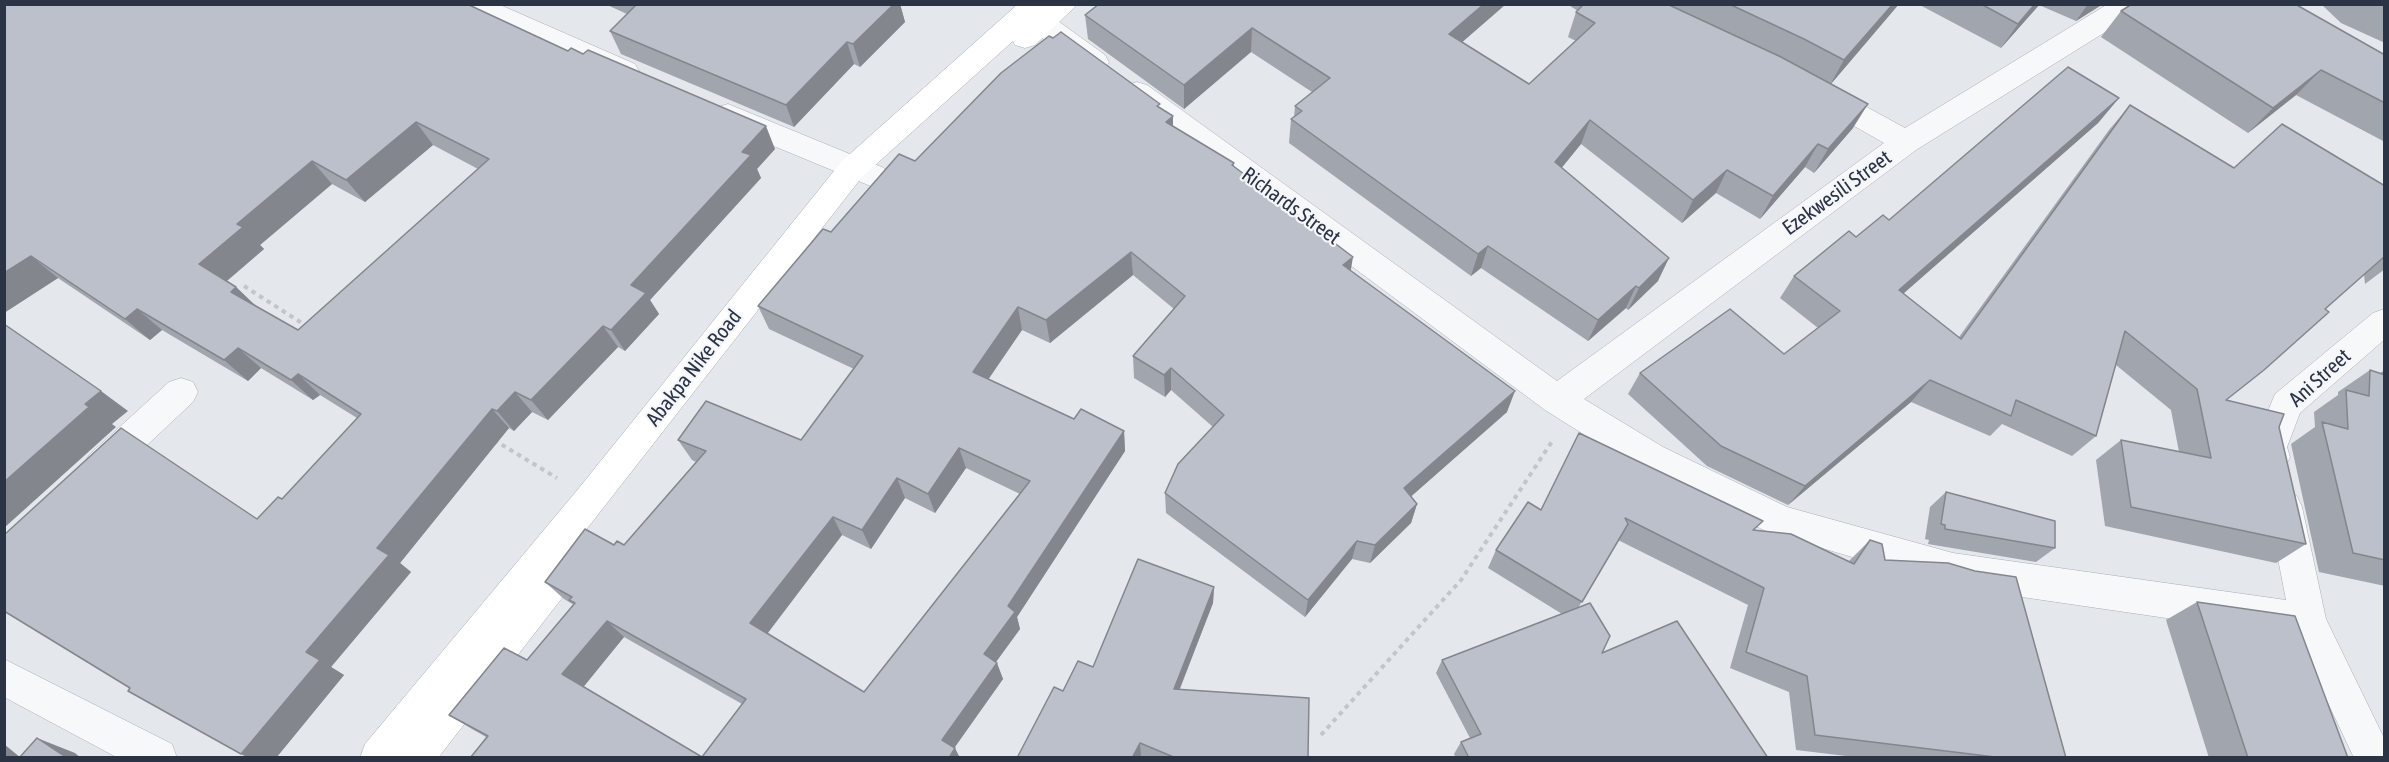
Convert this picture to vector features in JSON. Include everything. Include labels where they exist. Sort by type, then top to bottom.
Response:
[{"type":"main road","name":"Abakpa Nike Road","points":[[379,758],[862,173],[1042,11]]},
{"type":"main road","name":"Abakpa Nike Road","points":[[413,758],[862,173]]},
{"type":"street","points":[[472,4],[645,80]]},
{"type":"street","name":"Ezekwesili Street","points":[[1557,400],[1906,141],[2129,4]]},
{"type":"street","name":"Richards Street","points":[[1042,11],[1557,400],[1651,458],[1780,521],[1953,570],[2308,621]]},
{"type":"street","points":[[1799,82],[1906,141]]},
{"type":"street","points":[[700,103],[862,173]]},
{"type":"street","name":"Ani Street","points":[[2374,758],[2308,621],[2288,519],[2270,447],[2287,404],[2329,366],[2385,322]]},
{"type":"street","points":[[80,485],[182,392]]},
{"type":"street","points":[[4,677],[158,758]]},
{"type":"path","points":[[244,286],[313,330]]},
{"type":"path","points":[[1321,735],[1461,580],[1560,429],[1557,400]]},
{"type":"path","points":[[491,439],[591,499]]},
{"type":"building","points":[[4,4],[467,4],[568,51],[571,48],[583,54],[588,50],[766,126],[742,152],[751,155],[631,285],[646,293],[611,330],[603,326],[531,400],[515,392],[497,411],[492,409],[377,548],[389,555],[306,652],[320,660],[241,754],[128,691],[130,688],[4,611],[4,535],[121,428],[257,519],[278,497],[282,499],[361,414],[298,374],[291,380],[238,348],[224,360],[137,309],[125,319],[31,256],[4,273]],"holes":[[[416,122],[489,159],[298,330],[231,292],[236,287],[199,264],[243,227],[237,224],[312,161],[346,180]]]},
{"type":"building","points":[[637,4],[894,4],[853,44],[847,42],[786,105],[610,31]]},
{"type":"building","points":[[1099,4],[1484,4],[1449,34],[1529,84],[1595,23],[1576,12],[1584,4],[1667,4],[1781,57],[1868,104],[1828,149],[1818,144],[1773,196],[1727,170],[1693,200],[1590,120],[1555,162],[1669,258],[1639,288],[1636,286],[1598,320],[1488,246],[1478,254],[1291,119],[1302,111],[1295,106],[1330,78],[1252,28],[1184,85],[1085,15]]},
{"type":"building","points":[[1729,4],[1893,4],[1844,60]]},
{"type":"building","points":[[1981,4],[2035,4],[2018,24]]},
{"type":"building","points":[[2132,4],[2295,4],[2385,55],[2385,103],[2321,70],[2273,108],[2121,11]]},
{"type":"building","points":[[1061,32],[1160,104],[1157,106],[1173,116],[1166,122],[1234,163],[1232,165],[1353,257],[1343,265],[1515,391],[1404,488],[1417,504],[1375,545],[1357,541],[1308,600],[1165,493],[1178,464],[1224,415],[1171,368],[1164,375],[1133,356],[1185,296],[1131,252],[1046,320],[1018,307],[973,372],[1074,419],[1081,409],[1124,431],[1008,606],[1015,612],[984,654],[997,663],[942,740],[955,748],[949,758],[470,758],[488,736],[449,715],[504,648],[527,660],[575,603],[569,600],[572,597],[545,582],[585,529],[614,545],[617,541],[624,545],[706,451],[678,440],[706,401],[801,440],[863,356],[758,306],[823,229],[831,232],[899,154],[915,161],[1001,73],[1049,36],[1053,38]],"holes":[[[959,448],[1030,481],[864,692],[750,623],[833,517],[862,530],[897,478],[928,494]],[[607,621],[746,699],[702,757],[562,674]]]},
{"type":"building","points":[[2068,67],[2119,98],[1899,290],[1961,339],[2130,105],[2234,168],[2282,124],[2385,186],[2385,256],[2325,309],[2329,312],[2264,370],[2226,400],[2284,414],[2279,427],[2306,544],[2131,507],[2121,440],[2211,458],[2197,389],[2125,331],[2096,436],[2016,400],[2011,416],[1930,380],[1805,486],[1721,446],[1640,373],[1730,309],[1784,354],[1840,311],[1794,276],[1849,231],[1856,237],[1883,215],[1889,220]]},
{"type":"building","points":[[4,324],[101,391],[85,404],[89,407],[4,482]]},
{"type":"building","points":[[2370,370],[2385,375],[2385,560],[2353,553],[2322,422],[2348,429],[2346,390],[2369,396]]},
{"type":"building","points":[[1579,433],[1763,521],[1753,530],[1791,534],[1854,564],[1870,540],[1882,544],[1885,560],[1948,563],[1975,571],[2016,577],[2066,758],[2003,758],[1815,735],[1807,676],[1746,652],[1764,588],[1625,518],[1628,524],[1582,602],[1496,550],[1528,502],[1541,510]]},
{"type":"building","points":[[1946,492],[2055,521],[2055,548],[1945,529],[1945,525],[1941,524]]},
{"type":"building","points":[[1138,559],[1214,587],[1174,689],[1309,698],[1308,758],[1176,758],[1140,743],[1132,758],[1017,758],[1054,687],[1063,691],[1078,661],[1093,667]]},
{"type":"building","points":[[2197,602],[2295,616],[2348,758],[2248,758]]},
{"type":"building","points":[[1590,603],[1610,636],[1602,653],[1677,621],[1768,758],[1469,758],[1461,742],[1481,734],[1442,660]]},
{"type":"building","points":[[37,738],[67,758],[19,758]]}]
